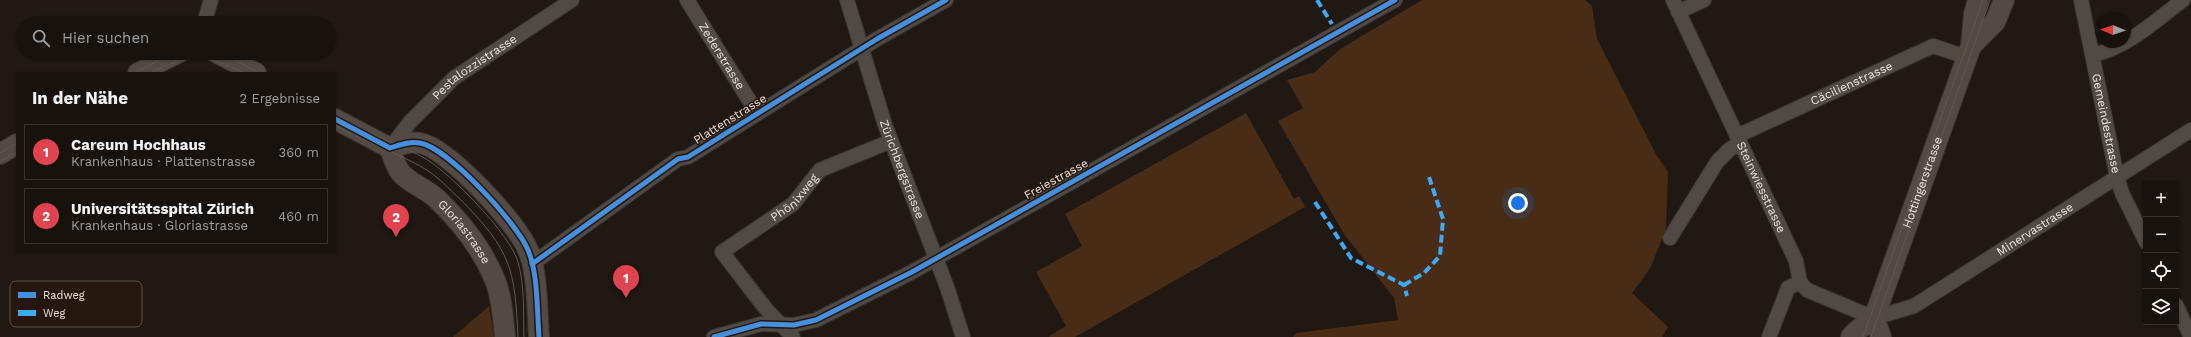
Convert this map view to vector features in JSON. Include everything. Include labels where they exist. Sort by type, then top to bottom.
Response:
[{"type":"street","points":[[206,16],[211,0]]},
{"type":"street","name":"Pestalozzistrasse","points":[[390,148],[410,122],[454,78],[572,0]]},
{"type":"street","name":"Zederstrasse","points":[[687,0],[757,113]]},
{"type":"street","name":"Zürichbergstrasse","points":[[847,0],[861,49],[891,141],[934,259],[947,287],[963,337]]},
{"type":"street","name":"Plattenstrasse","points":[[532,264],[678,159],[688,157],[861,49],[946,0]]},
{"type":"street","name":"Freiestrasse","points":[[714,337],[761,324],[780,323],[794,325],[816,320],[886,286],[1395,0]]},
{"type":"street","points":[[1676,6],[1704,0]]},
{"type":"street","name":"Hottingerstrasse","points":[[1874,318],[1969,51],[1974,14],[1978,0]]},
{"type":"street","name":"Hottingerstrasse","points":[[1969,51],[1995,22],[2004,0]]},
{"type":"street","name":"Gemeindestrasse","points":[[2081,0],[2117,177],[2122,193],[2143,236]]},
{"type":"street","points":[[2093,55],[2108,52],[2122,45],[2183,0]]},
{"type":"street","name":"Steinwiesstrasse","points":[[1676,6],[1796,261],[1800,282]]},
{"type":"street","name":"Cäcilienstrasse","points":[[1670,238],[1717,162],[1738,140],[1933,46],[1969,51]]},
{"type":"street","points":[[140,72],[164,60]]},
{"type":"street","points":[[231,60],[254,72]]},
{"type":"street","points":[[336,120],[390,148],[407,143],[420,143],[433,148],[456,166],[507,217],[523,240],[532,264],[540,337]]},
{"type":"street","name":"Minervastrasse","points":[[1874,318],[1914,306],[2191,130]]},
{"type":"street","name":"Phönixweg","points":[[780,323],[766,309],[722,252],[794,204],[820,170],[891,141]]},
{"type":"street","points":[[0,154],[16,145]]},
{"type":"street","name":"Gloriastrasse","points":[[390,148],[395,163],[401,174],[434,196],[450,212],[470,236],[485,260],[498,290],[505,337]]},
{"type":"street","points":[[1769,337],[1788,288],[1800,282],[1807,290],[1874,318],[1884,337]]},
{"type":"street","points":[[2179,311],[2191,337]]},
{"type":"street","points":[[1852,337],[1855,331],[1861,326],[1867,325],[1874,318]]},
{"type":"street","points":[[1874,318],[1881,337]]},
{"type":"street","points":[[780,323],[793,337]]},
{"type":"shaded area","points":[[1422,0],[1585,0],[1592,6],[1597,39],[1657,156],[1668,172],[1666,228],[1651,267],[1632,293],[1668,327],[1662,337],[1293,337],[1296,333],[1398,320],[1394,298],[1344,234],[1278,121],[1303,108],[1287,80],[1315,72],[1340,49]]},
{"type":"shaded area","points":[[1246,113],[1294,199],[1299,196],[1305,207],[1075,337],[1050,337],[1049,336],[1066,326],[1036,272],[1082,246],[1065,214]]},
{"type":"shaded area","points":[[489,306],[494,337],[453,337]]},
{"type":"tram line","points":[[1863,337],[1983,0]]},
{"type":"tram line","points":[[1871,337],[1990,0]]},
{"type":"tram line","points":[[137,72],[159,60]]},
{"type":"tram line","points":[[153,72],[175,62],[186,60]]},
{"type":"tram line","points":[[208,60],[219,62],[241,72]]},
{"type":"tram line","points":[[235,60],[257,72]]},
{"type":"tram line","points":[[336,118],[426,159],[450,177],[492,221],[513,250],[518,262],[523,290],[524,337]]},
{"type":"tram line","points":[[336,126],[426,170],[447,187],[478,218],[491,234],[507,262],[512,277],[515,294],[518,337]]},
{"type":"tram line","points":[[0,153],[16,144]]},
{"type":"tram line","points":[[0,162],[16,153]]},
{"type":"marked path","points":[[1317,0],[1332,24]]},
{"type":"marked path","points":[[1404,285],[1424,273],[1440,256],[1443,219],[1428,174]]},
{"type":"marked path","points":[[1315,202],[1351,258],[1404,285],[1407,296]]},
{"type":"cycle path","points":[[532,264],[678,159],[688,157],[877,39],[946,0]]},
{"type":"cycle path","points":[[714,337],[761,324],[794,325],[816,320],[912,272],[1395,0]]},
{"type":"cycle path","points":[[336,120],[390,148],[412,143],[420,143],[432,148],[464,172],[480,188],[510,223],[528,250],[534,270],[539,337]]},
{"type":"place","name":"Universitätsspital Zürich","points":[[396,237]]},
{"type":"place","name":"Careum Hochhaus","points":[[626,298]]}]
